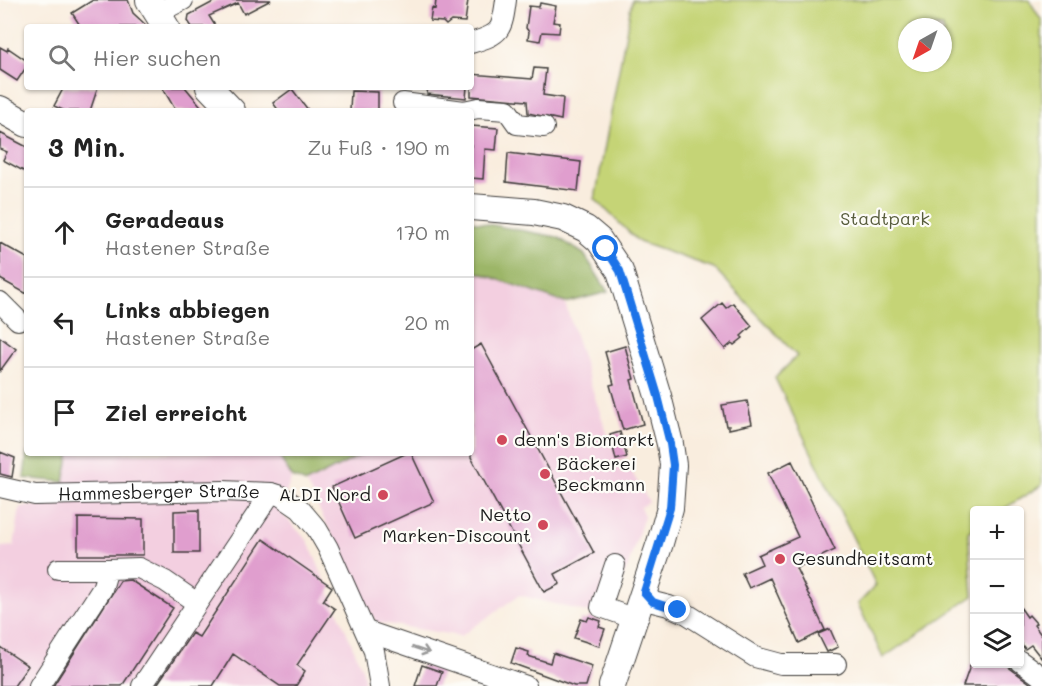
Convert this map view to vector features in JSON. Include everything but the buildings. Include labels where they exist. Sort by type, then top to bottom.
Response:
[{"type":"main road","points":[[212,90],[229,108]]},
{"type":"main road","points":[[0,109],[24,122]]},
{"type":"main road","points":[[474,207],[534,212],[563,218],[586,229],[599,240],[620,271],[658,396],[673,465],[670,508],[612,686]]},
{"type":"street","points":[[158,13],[183,0]]},
{"type":"street","points":[[474,42],[495,35],[501,28],[506,0]]},
{"type":"street","points":[[404,100],[448,108]]},
{"type":"street","points":[[474,109],[507,110],[517,124],[544,127]]},
{"type":"street","points":[[0,302],[18,320]]},
{"type":"street","name":"Hammesberger Straße","points":[[4,491],[35,495],[223,491],[271,493],[281,496],[300,509],[317,529],[366,631],[374,651],[380,686]]},
{"type":"street","points":[[142,686],[271,493]]},
{"type":"street","points":[[615,565],[601,607],[635,619]]},
{"type":"street","points":[[58,569],[139,568],[165,581],[197,603]]},
{"type":"street","points":[[39,686],[102,589],[108,569]]},
{"type":"street","points":[[644,592],[653,602],[687,614],[755,657],[781,664],[836,664]]},
{"type":"street","points":[[366,631],[526,686]]},
{"type":"street","points":[[1024,664],[1042,677]]},
{"type":"shaded area","points":[[474,271],[565,303],[621,473],[630,469],[649,502],[640,507],[644,516],[628,566],[606,617],[519,595],[461,636],[375,622],[306,483],[359,456],[474,456]]},
{"type":"shaded area","points":[[69,456],[279,456],[292,477],[279,511],[308,541],[363,671],[365,686],[0,686],[0,547],[14,546],[20,507],[59,504]]},
{"type":"green space","name":"Stadtpark","points":[[632,0],[1029,0],[1042,21],[1042,485],[1008,506],[970,506],[970,531],[968,532],[970,598],[883,658],[858,604],[876,585],[775,378],[797,356],[714,268],[639,242],[595,199]]},
{"type":"green space","points":[[474,222],[557,237],[584,254],[608,292],[565,303],[474,271]]},
{"type":"green space","points":[[27,456],[69,456],[64,482],[24,478]]},
{"type":"green space","points":[[279,456],[359,456],[306,483],[292,477]]},
{"type":"place","name":"denn's Biomarkt","points":[[502,440]]},
{"type":"place","name":"Bäckerei Beckmann","points":[[545,474]]},
{"type":"place","name":"ALDI Nord","points":[[383,495]]},
{"type":"place","name":"Netto Marken-Discount","points":[[543,525]]},
{"type":"place","name":"Gesundheitsamt","points":[[780,559]]},
{"type":"route","points":[[606,249],[620,271],[658,396],[673,465],[670,508],[644,592],[653,602],[678,610]]}]
